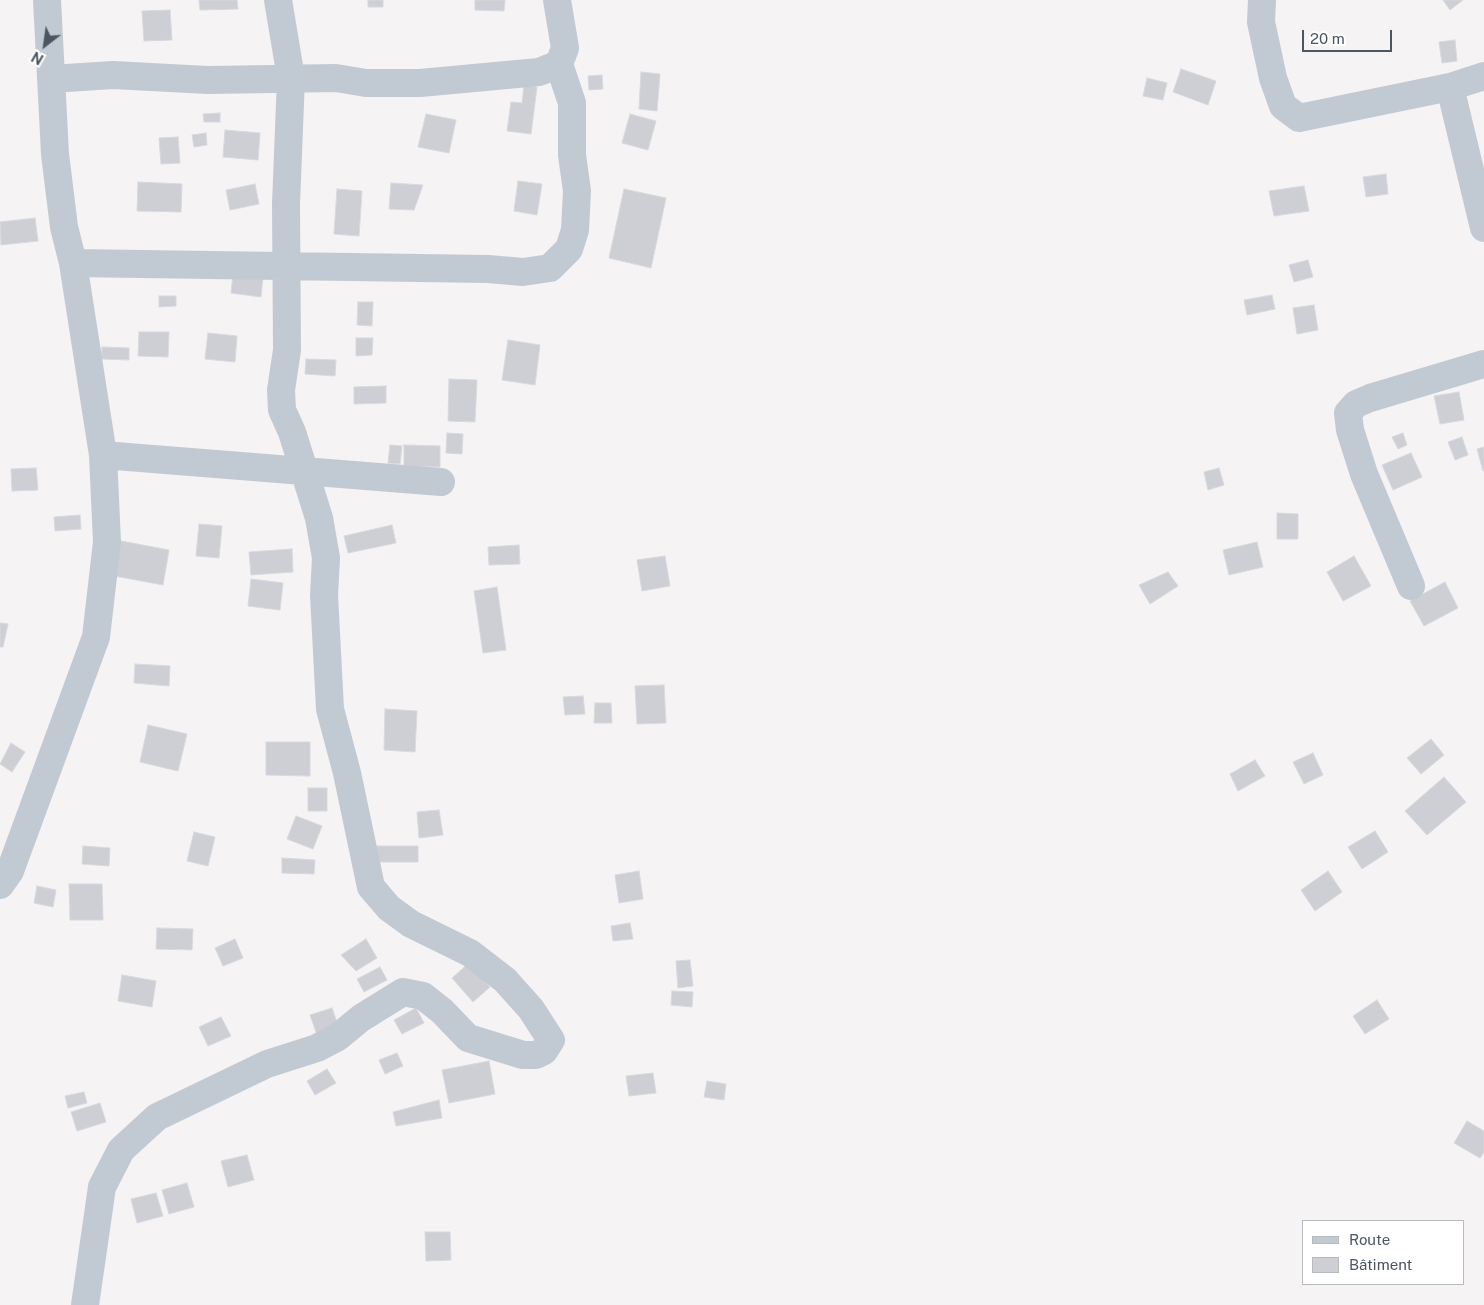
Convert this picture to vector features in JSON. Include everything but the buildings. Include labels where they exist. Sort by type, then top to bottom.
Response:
[{"type":"street","points":[[0,885],[10,871],[96,637],[107,542],[103,454],[73,263],[64,227],[55,154],[47,0]]},
{"type":"street","points":[[85,1305],[102,1187],[121,1150],[157,1117],[267,1064],[317,1048],[338,1037],[361,1018],[404,992],[423,996],[442,1011],[468,1038],[523,1055],[536,1055],[544,1051],[551,1040],[531,1009],[505,980],[470,953],[411,924],[389,908],[371,887],[347,773],[330,709],[324,595],[326,558],[319,518],[292,432],[282,410],[281,390],[287,350],[286,204],[291,78],[278,0]]},
{"type":"street","points":[[73,263],[488,269],[523,272],[550,268],[569,249],[575,230],[577,191],[572,155],[572,104],[559,64],[565,48],[558,0]]},
{"type":"street","points":[[1262,0],[1261,22],[1273,78],[1282,106],[1299,118],[1450,87],[1484,76]]},
{"type":"street","points":[[51,79],[113,75],[208,80],[336,78],[366,83],[420,83],[539,72],[559,64]]},
{"type":"street","points":[[1450,87],[1484,228]]},
{"type":"street","points":[[1411,586],[1364,474],[1350,430],[1348,413],[1356,404],[1370,398],[1484,364]]},
{"type":"street","points":[[103,454],[304,469],[441,482]]}]
